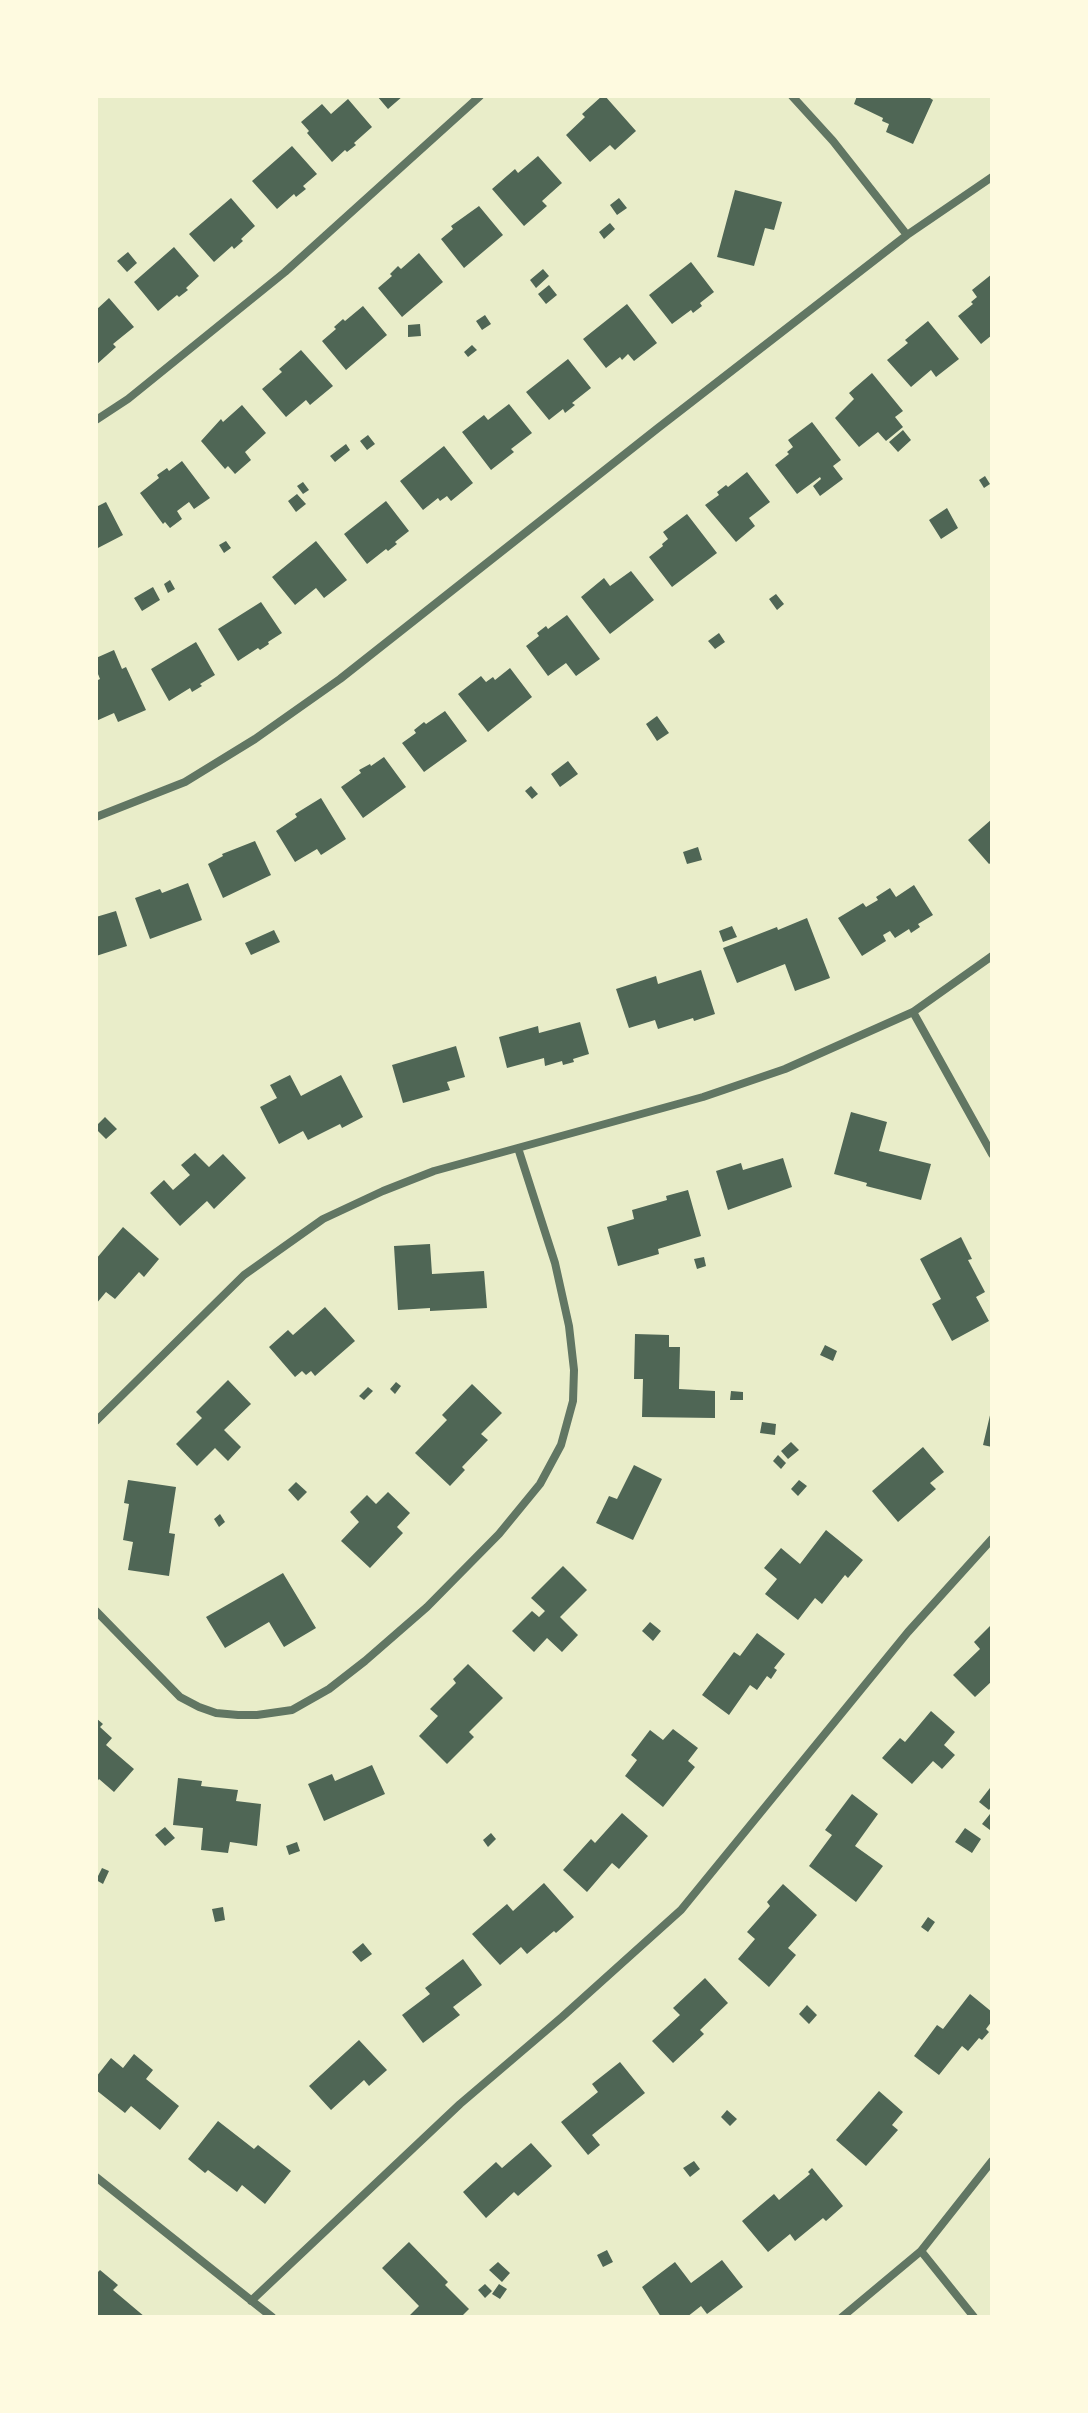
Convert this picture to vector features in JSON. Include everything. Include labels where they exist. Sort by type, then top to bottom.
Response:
[{"type":"street","points":[[96,420],[128,399],[285,272],[480,96]]},
{"type":"street","points":[[792,96],[833,141],[907,235]]},
{"type":"street","points":[[96,817],[185,782],[255,739],[340,679],[907,235],[992,177]]},
{"type":"street","points":[[96,1421],[244,1275],[323,1219],[434,1171],[703,1097],[785,1069],[913,1012],[992,956]]},
{"type":"street","points":[[913,1012],[992,1154]]},
{"type":"street","points":[[96,1611],[180,1697],[199,1707],[216,1713],[238,1715],[292,1710],[329,1689],[365,1661],[427,1607],[499,1534],[540,1484],[561,1445],[573,1401],[574,1370],[569,1326],[555,1263],[518,1148]]},
{"type":"street","points":[[251,2301],[460,2104],[681,1910],[908,1632],[992,1539]]},
{"type":"street","points":[[842,2317],[921,2251],[992,2161]]},
{"type":"street","points":[[96,2177],[272,2317]]},
{"type":"street","points":[[921,2251],[974,2317]]},
{"type":"building","points":[[377,96],[403,96],[388,109]]},
{"type":"building","points":[[602,96],[636,131],[615,150],[610,145],[590,162],[566,135],[585,117],[582,114]]},
{"type":"building","points":[[857,96],[927,96],[933,100],[913,144],[886,132],[889,124],[882,121],[883,118],[854,104]]},
{"type":"building","points":[[348,99],[372,127],[354,143],[356,145],[332,162],[301,122],[322,104],[331,114]]},
{"type":"building","points":[[292,146],[317,174],[303,186],[306,189],[296,197],[294,194],[277,209],[252,181]]},
{"type":"building","points":[[538,156],[562,183],[542,201],[547,206],[524,226],[492,189],[515,169],[518,173]]},
{"type":"building","points":[[735,190],[782,202],[774,230],[765,228],[754,266],[717,257]]},
{"type":"building","points":[[231,198],[255,226],[234,249],[232,246],[214,262],[189,234]]},
{"type":"building","points":[[619,198],[627,208],[617,215],[610,205]]},
{"type":"building","points":[[479,206],[503,235],[464,268],[441,239],[453,229],[451,226]]},
{"type":"building","points":[[610,223],[615,229],[604,239],[599,232]]},
{"type":"building","points":[[174,247],[199,276],[186,288],[188,290],[158,311],[134,282]]},
{"type":"building","points":[[128,252],[137,263],[127,272],[117,261]]},
{"type":"building","points":[[419,253],[443,282],[402,317],[378,288],[398,266],[401,269]]},
{"type":"building","points":[[691,262],[714,292],[693,313],[691,310],[672,324],[649,295]]},
{"type":"building","points":[[543,269],[549,276],[536,288],[530,280]]},
{"type":"building","points":[[992,274],[992,335],[981,344],[958,316],[977,297],[972,290]]},
{"type":"building","points":[[549,285],[557,295],[546,304],[538,294]]},
{"type":"building","points":[[109,298],[134,327],[113,344],[116,347],[96,365],[96,310]]},
{"type":"building","points":[[627,304],[657,343],[634,361],[628,354],[606,368],[583,339]]},
{"type":"building","points":[[363,306],[387,335],[346,370],[322,341],[343,319],[345,321]]},
{"type":"building","points":[[485,315],[491,324],[482,330],[476,321]]},
{"type":"building","points":[[928,321],[959,359],[936,377],[931,370],[911,387],[887,360]]},
{"type":"building","points":[[420,324],[421,336],[408,337],[408,325]]},
{"type":"building","points":[[472,345],[477,350],[468,357],[464,352]]},
{"type":"building","points":[[301,350],[333,386],[310,405],[306,400],[286,417],[262,389]]},
{"type":"building","points":[[568,359],[591,388],[565,413],[563,409],[549,420],[526,392]]},
{"type":"building","points":[[872,373],[903,411],[895,417],[903,427],[886,441],[878,432],[859,447],[835,418],[854,399],[849,393]]},
{"type":"building","points":[[509,404],[532,433],[491,470],[462,432],[484,415],[488,420]]},
{"type":"building","points":[[242,405],[266,433],[245,452],[251,460],[235,474],[228,466],[225,469],[201,441],[221,419],[223,422]]},
{"type":"building","points":[[812,422],[841,460],[833,466],[843,479],[820,496],[813,486],[820,477],[797,494],[775,465],[793,447],[788,440]]},
{"type":"building","points":[[903,430],[911,440],[898,452],[889,442]]},
{"type":"building","points":[[368,435],[375,444],[367,450],[360,441]]},
{"type":"building","points":[[346,444],[350,450],[335,462],[330,456]]},
{"type":"building","points":[[444,446],[473,483],[451,501],[447,496],[440,501],[438,498],[423,510],[400,481]]},
{"type":"building","points":[[182,461],[210,498],[194,509],[189,502],[177,511],[182,519],[170,528],[165,522],[163,524],[140,493],[159,478],[157,475]]},
{"type":"building","points":[[747,472],[770,502],[749,518],[755,526],[736,542],[705,505],[719,495],[717,492]]},
{"type":"building","points":[[985,476],[990,484],[984,488],[979,480]]},
{"type":"building","points":[[303,482],[309,490],[303,494],[297,486]]},
{"type":"building","points":[[297,494],[306,504],[296,512],[288,501]]},
{"type":"building","points":[[386,501],[409,531],[395,542],[397,544],[367,564],[344,534]]},
{"type":"building","points":[[106,502],[123,535],[96,549],[96,507]]},
{"type":"building","points":[[947,508],[958,528],[941,539],[929,520]]},
{"type":"building","points":[[687,514],[717,553],[672,587],[649,557],[668,539],[663,532]]},
{"type":"building","points":[[226,541],[231,548],[224,553],[219,545]]},
{"type":"building","points":[[316,541],[347,580],[324,598],[316,588],[295,605],[272,577]]},
{"type":"building","points":[[631,571],[654,600],[610,634],[581,597],[604,578],[610,586]]},
{"type":"building","points":[[170,580],[175,589],[168,593],[164,584]]},
{"type":"building","points":[[153,587],[160,600],[142,611],[134,598]]},
{"type":"building","points":[[776,594],[784,604],[777,610],[769,599]]},
{"type":"building","points":[[261,602],[282,633],[260,650],[258,648],[238,661],[218,629]]},
{"type":"building","points":[[567,615],[600,659],[576,676],[566,663],[548,676],[526,646],[546,626],[548,629]]},
{"type":"building","points":[[719,633],[725,642],[715,649],[708,641]]},
{"type":"building","points":[[196,642],[215,675],[192,692],[190,688],[169,701],[151,669]]},
{"type":"building","points":[[114,650],[122,669],[126,667],[146,710],[118,722],[114,713],[96,721],[96,681],[100,679],[96,658]]},
{"type":"building","points":[[510,668],[532,697],[488,732],[458,694],[481,676],[486,682],[493,677],[495,680]]},
{"type":"building","points":[[445,711],[467,741],[424,772],[402,743],[416,733],[414,730],[424,722],[426,724]]},
{"type":"building","points":[[657,716],[669,733],[657,741],[646,724]]},
{"type":"building","points":[[384,757],[406,787],[363,818],[341,787],[361,773],[359,770]]},
{"type":"building","points":[[568,761],[578,774],[560,787],[551,774]]},
{"type":"building","points":[[531,786],[538,794],[532,799],[525,791]]},
{"type":"building","points":[[321,798],[346,839],[321,855],[317,849],[295,862],[276,831],[297,817],[295,814]]},
{"type":"building","points":[[992,819],[992,862],[989,864],[968,840]]},
{"type":"building","points":[[255,841],[271,875],[223,898],[208,864],[222,854]]},
{"type":"building","points":[[698,847],[702,860],[687,864],[683,852]]},
{"type":"building","points":[[188,883],[202,920],[150,939],[135,898],[160,889],[162,893]]},
{"type":"building","points":[[914,885],[933,915],[918,924],[920,927],[911,933],[909,929],[895,938],[890,931],[883,935],[886,941],[862,956],[838,918],[863,903],[866,907],[890,888],[896,897]]},
{"type":"building","points":[[116,911],[127,946],[96,956],[96,917]]},
{"type":"building","points":[[807,918],[830,978],[795,991],[785,964],[737,983],[723,948]]},
{"type":"building","points":[[732,926],[737,937],[723,942],[719,931]]},
{"type":"building","points":[[274,930],[280,942],[251,955],[245,943]]},
{"type":"building","points":[[701,970],[715,1014],[658,1029],[655,1020],[629,1028],[616,989],[656,976],[658,984]]},
{"type":"building","points":[[580,1022],[589,1054],[563,1065],[562,1061],[545,1066],[544,1058],[507,1068],[499,1037],[538,1026],[539,1033]]},
{"type":"building","points":[[456,1046],[465,1077],[447,1082],[450,1090],[403,1103],[392,1065]]},
{"type":"building","points":[[290,1075],[301,1096],[341,1075],[363,1117],[342,1128],[340,1124],[308,1140],[303,1131],[279,1144],[260,1107],[277,1098],[270,1085]]},
{"type":"building","points":[[851,1112],[887,1122],[879,1151],[931,1164],[921,1200],[834,1174]]},
{"type":"building","points":[[105,1117],[117,1129],[106,1139],[96,1129]]},
{"type":"building","points":[[195,1153],[209,1167],[223,1154],[246,1178],[214,1209],[207,1201],[180,1226],[150,1193],[164,1180],[173,1190],[190,1175],[181,1165]]},
{"type":"building","points":[[783,1158],[792,1187],[728,1210],[716,1171],[741,1163],[743,1170]]},
{"type":"building","points":[[688,1190],[701,1236],[658,1249],[659,1254],[618,1266],[607,1227],[634,1219],[632,1210]]},
{"type":"building","points":[[123,1227],[159,1259],[144,1277],[139,1272],[115,1299],[106,1292],[96,1304],[96,1259]]},
{"type":"building","points":[[961,1237],[972,1259],[968,1260],[985,1292],[976,1297],[989,1321],[952,1341],[932,1304],[941,1299],[920,1259]]},
{"type":"building","points":[[430,1244],[432,1274],[484,1271],[487,1308],[398,1310],[394,1246]]},
{"type":"building","points":[[704,1257],[706,1266],[697,1269],[694,1259]]},
{"type":"building","points":[[325,1307],[355,1341],[315,1376],[311,1371],[306,1375],[302,1371],[295,1377],[269,1347],[288,1330],[293,1335]]},
{"type":"building","points":[[635,1334],[669,1335],[669,1347],[680,1347],[679,1389],[715,1391],[715,1418],[642,1417],[643,1379],[634,1379]]},
{"type":"building","points":[[825,1345],[837,1351],[833,1361],[820,1355]]},
{"type":"building","points":[[228,1380],[251,1404],[224,1430],[241,1447],[228,1461],[215,1448],[197,1466],[176,1444],[202,1418],[196,1412]]},
{"type":"building","points":[[396,1382],[401,1386],[395,1394],[390,1389]]},
{"type":"building","points":[[472,1384],[502,1413],[481,1434],[488,1440],[462,1467],[465,1470],[450,1486],[415,1453],[447,1420],[442,1415]]},
{"type":"building","points":[[368,1387],[373,1391],[364,1400],[359,1396]]},
{"type":"building","points":[[731,1391],[743,1392],[743,1400],[730,1400]]},
{"type":"building","points":[[992,1411],[992,1447],[983,1445]]},
{"type":"building","points":[[762,1422],[776,1424],[775,1435],[760,1433]]},
{"type":"building","points":[[791,1442],[799,1450],[788,1459],[781,1451]]},
{"type":"building","points":[[923,1447],[944,1472],[930,1483],[936,1489],[898,1522],[872,1491]]},
{"type":"building","points":[[778,1455],[786,1463],[781,1469],[773,1461]]},
{"type":"building","points":[[634,1465],[662,1479],[633,1540],[596,1523],[609,1496],[617,1499]]},
{"type":"building","points":[[128,1480],[176,1487],[169,1533],[175,1534],[169,1576],[128,1570],[133,1542],[123,1540],[129,1504],[124,1503]]},
{"type":"building","points":[[799,1480],[807,1486],[798,1496],[791,1489]]},
{"type":"building","points":[[296,1482],[307,1492],[298,1501],[288,1490]]},
{"type":"building","points":[[388,1492],[410,1513],[397,1527],[403,1533],[370,1568],[341,1541],[359,1522],[350,1512],[367,1495],[376,1504]]},
{"type":"building","points":[[220,1514],[225,1522],[219,1527],[214,1519]]},
{"type":"building","points":[[826,1530],[863,1560],[848,1578],[845,1575],[822,1604],[815,1598],[798,1620],[765,1594],[777,1579],[764,1568],[781,1548],[800,1564]]},
{"type":"building","points":[[563,1566],[587,1590],[560,1617],[578,1635],[562,1652],[547,1638],[534,1652],[512,1631],[532,1611],[539,1617],[545,1611],[531,1598]]},
{"type":"building","points":[[283,1573],[316,1628],[284,1647],[269,1622],[225,1648],[206,1617]]},
{"type":"building","points":[[650,1622],[661,1631],[653,1641],[642,1631]]},
{"type":"building","points":[[992,1624],[992,1681],[975,1697],[953,1675],[980,1649],[974,1642]]},
{"type":"building","points":[[757,1633],[785,1654],[774,1668],[777,1670],[771,1679],[767,1676],[757,1690],[750,1685],[729,1715],[702,1695],[734,1652],[740,1656]]},
{"type":"building","points":[[468,1664],[503,1698],[469,1732],[474,1737],[447,1764],[419,1736],[438,1716],[430,1709],[456,1683],[453,1679]]},
{"type":"building","points":[[931,1711],[955,1732],[944,1745],[955,1755],[942,1769],[933,1761],[912,1784],[882,1758],[900,1738],[905,1742]]},
{"type":"building","points":[[96,1718],[103,1724],[100,1727],[112,1738],[106,1745],[134,1769],[114,1792],[99,1779],[96,1783]]},
{"type":"building","points":[[673,1729],[698,1748],[688,1761],[695,1767],[663,1807],[625,1776],[637,1760],[631,1755],[650,1730],[663,1740]]},
{"type":"building","points":[[372,1765],[385,1794],[324,1821],[308,1784],[332,1774],[335,1781]]},
{"type":"building","points":[[178,1778],[202,1781],[201,1786],[238,1790],[236,1801],[261,1804],[257,1846],[230,1842],[228,1853],[201,1850],[203,1828],[173,1825]]},
{"type":"building","points":[[990,1788],[992,1806],[989,1810],[979,1802]]},
{"type":"building","points":[[852,1794],[878,1814],[855,1846],[883,1866],[856,1902],[809,1866],[832,1835],[825,1830]]},
{"type":"building","points":[[622,1813],[648,1836],[619,1869],[612,1863],[587,1892],[563,1870],[591,1839],[595,1843]]},
{"type":"building","points":[[990,1814],[992,1827],[990,1830],[982,1824]]},
{"type":"building","points":[[165,1827],[175,1838],[165,1846],[155,1835]]},
{"type":"building","points":[[965,1828],[981,1839],[972,1853],[955,1842]]},
{"type":"building","points":[[491,1833],[496,1839],[488,1847],[483,1840]]},
{"type":"building","points":[[297,1842],[300,1851],[289,1855],[286,1846]]},
{"type":"building","points":[[102,1868],[109,1871],[103,1884],[96,1880]]},
{"type":"building","points":[[544,1883],[574,1917],[527,1954],[521,1947],[500,1965],[472,1934],[507,1904],[513,1911]]},
{"type":"building","points":[[783,1884],[817,1915],[788,1948],[796,1955],[769,1987],[738,1959],[755,1939],[747,1932],[770,1906],[767,1902]]},
{"type":"building","points":[[223,1907],[225,1920],[215,1922],[212,1909]]},
{"type":"building","points":[[928,1917],[935,1922],[928,1932],[921,1927]]},
{"type":"building","points":[[363,1943],[372,1954],[361,1962],[352,1952]]},
{"type":"building","points":[[463,1959],[482,1985],[453,2007],[460,2015],[423,2043],[402,2015],[430,1994],[425,1988]]},
{"type":"building","points":[[705,1978],[728,2003],[700,2030],[704,2034],[673,2063],[652,2041],[680,2015],[673,2008]]},
{"type":"building","points":[[970,1994],[992,2012],[992,2021],[986,2029],[989,2032],[968,2051],[962,2046],[939,2075],[914,2056],[937,2025],[943,2029]]},
{"type":"building","points":[[807,2005],[817,2015],[809,2024],[799,2014]]},
{"type":"building","points":[[359,2040],[387,2070],[369,2086],[364,2080],[331,2110],[309,2086]]},
{"type":"building","points":[[134,2054],[153,2070],[146,2079],[179,2106],[160,2130],[131,2106],[125,2113],[96,2090],[96,2077],[111,2058],[123,2068]]},
{"type":"building","points":[[620,2062],[645,2093],[592,2135],[600,2145],[588,2155],[561,2122],[598,2092],[592,2084]]},
{"type":"building","points":[[879,2091],[903,2112],[892,2125],[898,2130],[866,2166],[836,2140]]},
{"type":"building","points":[[727,2110],[737,2119],[730,2126],[721,2117]]},
{"type":"building","points":[[218,2121],[254,2149],[258,2145],[291,2171],[265,2204],[242,2185],[237,2192],[188,2159]]},
{"type":"building","points":[[531,2143],[552,2166],[518,2196],[514,2192],[486,2218],[463,2192],[496,2162],[502,2168]]},
{"type":"building","points":[[694,2161],[700,2169],[690,2177],[683,2168]]},
{"type":"building","points":[[812,2168],[843,2206],[795,2241],[790,2234],[768,2252],[742,2221],[774,2194],[779,2200],[810,2174],[808,2172]]},
{"type":"building","points":[[409,2242],[469,2309],[461,2317],[408,2317],[419,2306],[382,2268]]},
{"type":"building","points":[[607,2250],[613,2262],[603,2267],[597,2255]]},
{"type":"building","points":[[722,2260],[743,2287],[707,2314],[701,2306],[687,2317],[661,2317],[642,2287],[675,2262],[691,2283]]},
{"type":"building","points":[[498,2262],[510,2273],[502,2282],[489,2270]]},
{"type":"building","points":[[100,2270],[118,2285],[113,2290],[145,2317],[96,2317],[96,2274]]},
{"type":"building","points":[[485,2284],[492,2291],[485,2298],[478,2290]]},
{"type":"building","points":[[499,2284],[507,2289],[500,2299],[492,2294]]}]
